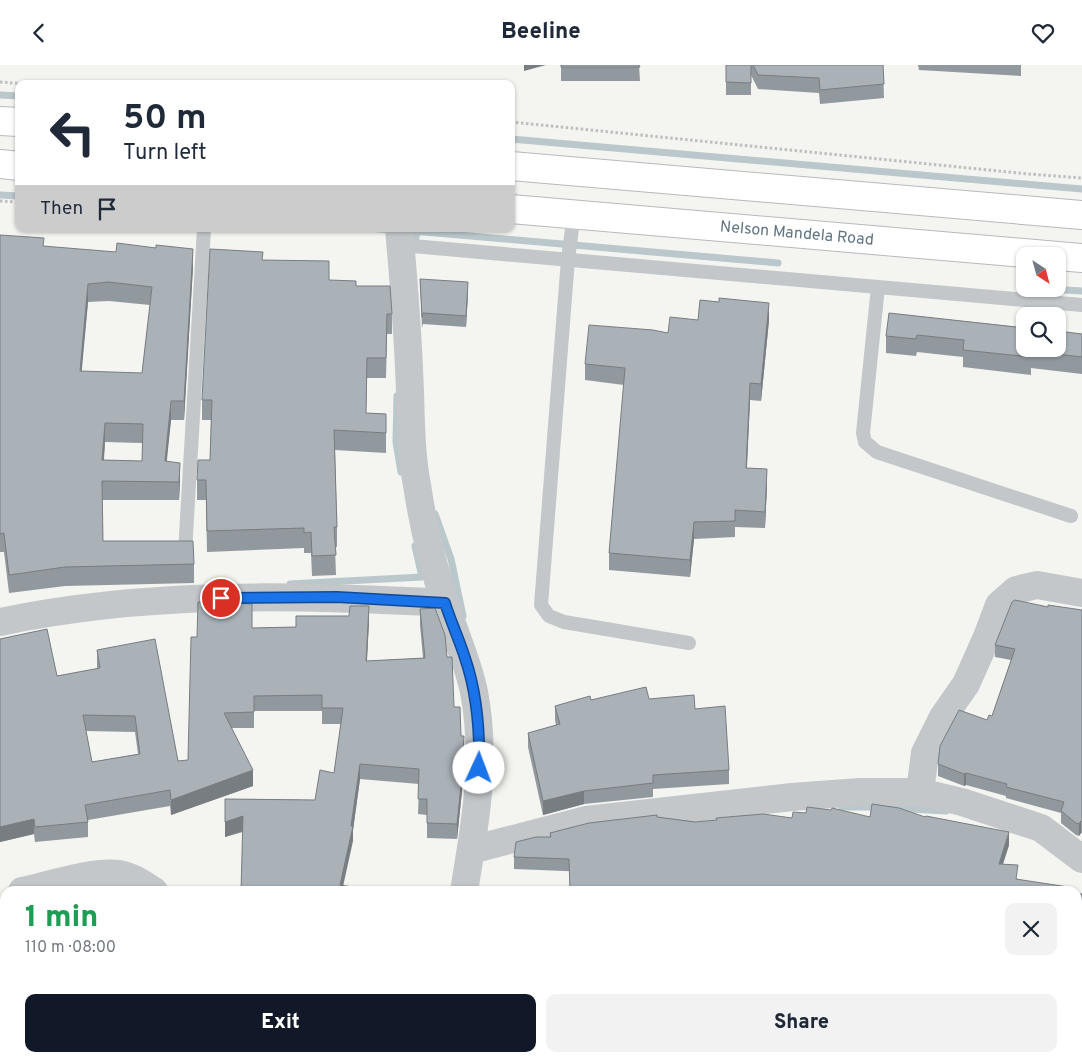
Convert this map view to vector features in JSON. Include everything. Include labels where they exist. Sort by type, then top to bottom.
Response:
[{"type":"main road","points":[[0,121],[15,122]]},
{"type":"main road","points":[[0,164],[15,165]]},
{"type":"main road","points":[[515,166],[1082,215]]},
{"type":"main road","name":"Nelson Mandela Road","points":[[515,209],[1082,258]]},
{"type":"street","points":[[400,237],[412,450],[423,521],[445,603],[466,658],[478,720],[480,744],[478,801],[465,886]]},
{"type":"street","points":[[920,792],[925,753],[943,717],[966,684],[999,605],[1016,590],[1036,585],[1082,593]]},
{"type":"street","points":[[0,622],[37,614],[134,601],[238,597],[337,597],[445,603]]},
{"type":"street","points":[[471,851],[586,820],[792,797],[860,792],[920,792],[962,802],[1041,829],[1082,859]]},
{"type":"street","points":[[44,886],[87,876],[119,874],[139,881],[146,886]]},
{"type":"lane","points":[[574,214],[568,259],[541,605],[549,616],[564,622],[690,643]]},
{"type":"lane","points":[[185,552],[204,232]]},
{"type":"lane","points":[[400,237],[568,259],[1082,305]]},
{"type":"lane","points":[[878,287],[862,433],[865,442],[877,452],[1071,516]]},
{"type":"path","points":[[0,82],[15,83]]},
{"type":"path","points":[[515,122],[1082,178]]},
{"type":"path","points":[[0,201],[15,202]]},
{"type":"building","points":[[561,65],[639,65],[640,67],[561,67]]},
{"type":"building","points":[[726,65],[751,65],[751,83],[726,82]]},
{"type":"building","points":[[753,65],[883,65],[884,84],[820,90],[819,78],[758,75]]},
{"type":"building","points":[[0,235],[44,238],[43,246],[116,252],[117,243],[156,248],[156,245],[193,249],[184,401],[171,401],[165,461],[180,463],[179,482],[102,481],[103,541],[193,541],[194,564],[65,567],[9,575],[4,533],[0,534]],"holes":[[[109,282],[152,287],[142,373],[80,371],[88,284]],[[105,423],[143,424],[142,461],[102,460]]]},
{"type":"building","points":[[210,249],[263,252],[262,260],[329,261],[329,280],[356,281],[356,286],[390,286],[392,314],[387,314],[386,358],[367,358],[366,413],[386,414],[386,433],[334,430],[337,527],[334,527],[336,555],[312,556],[311,532],[304,533],[304,528],[207,531],[206,480],[197,480],[198,460],[210,460],[212,400],[202,400]]},
{"type":"building","points":[[420,279],[468,282],[466,316],[423,313],[422,317]]},
{"type":"building","points":[[719,298],[769,303],[761,384],[750,383],[746,468],[767,469],[765,512],[735,510],[735,521],[694,522],[690,560],[609,553],[625,368],[585,364],[589,325],[668,333],[670,317],[698,320],[700,300],[719,302]]},
{"type":"building","points":[[889,313],[1016,327],[1016,355],[963,350],[964,340],[917,335],[916,339],[886,336]]},
{"type":"building","points":[[1066,332],[1082,334],[1082,357],[1066,355]]},
{"type":"building","points":[[1015,600],[1048,607],[1048,605],[1082,610],[1082,822],[1079,824],[1061,811],[1064,802],[1006,787],[1007,784],[964,774],[938,764],[940,746],[959,710],[987,720],[989,715],[992,716],[1015,649],[995,645],[1012,602]]},
{"type":"building","points":[[198,602],[252,604],[252,628],[296,627],[296,616],[349,616],[350,606],[369,606],[366,661],[425,658],[420,609],[435,608],[445,635],[447,657],[452,657],[454,707],[460,707],[461,736],[464,736],[457,824],[427,823],[427,799],[418,799],[419,769],[360,764],[351,826],[353,826],[340,885],[346,886],[241,886],[243,816],[225,822],[225,799],[315,800],[320,770],[334,773],[343,708],[322,708],[322,695],[254,696],[254,712],[224,713],[253,770],[171,800],[170,790],[85,805],[88,822],[35,827],[34,819],[0,827],[0,639],[47,629],[57,676],[100,668],[97,650],[155,639],[178,761],[188,760],[191,637],[197,637]],"holes":[[[83,715],[135,716],[140,754],[92,762]]]},
{"type":"building","points":[[646,687],[649,699],[694,695],[695,709],[725,706],[729,770],[653,775],[653,783],[584,791],[543,801],[528,733],[560,724],[555,706],[590,696],[591,700]]},
{"type":"building","points":[[872,804],[899,808],[925,817],[1009,832],[999,864],[1018,865],[1016,879],[1062,886],[570,886],[569,859],[514,857],[516,842],[536,837],[551,837],[550,833],[589,823],[657,815],[657,817],[695,822],[717,820],[716,818],[763,814],[792,818],[793,812],[806,813],[807,807],[831,810],[832,808],[870,817]]},
{"type":"waterway","points":[[0,95],[15,96]]},
{"type":"waterway","points":[[515,139],[1082,189]]},
{"type":"waterway","points":[[0,195],[15,196]]},
{"type":"waterway","points":[[414,247],[417,232]]},
{"type":"waterway","points":[[424,232],[778,263]]},
{"type":"waterway","points":[[1066,290],[1082,291]]},
{"type":"waterway","points":[[397,396],[396,442],[401,472]]},
{"type":"waterway","points":[[435,514],[451,559],[463,616]]},
{"type":"waterway","points":[[290,584],[422,577],[415,546]]},
{"type":"waterway","points":[[842,807],[881,807]]},
{"type":"waterway","points":[[892,808],[946,811]]},
{"type":"route","points":[[221,598],[337,597],[445,603],[452,627],[466,658],[474,693],[480,744],[479,768]]}]
